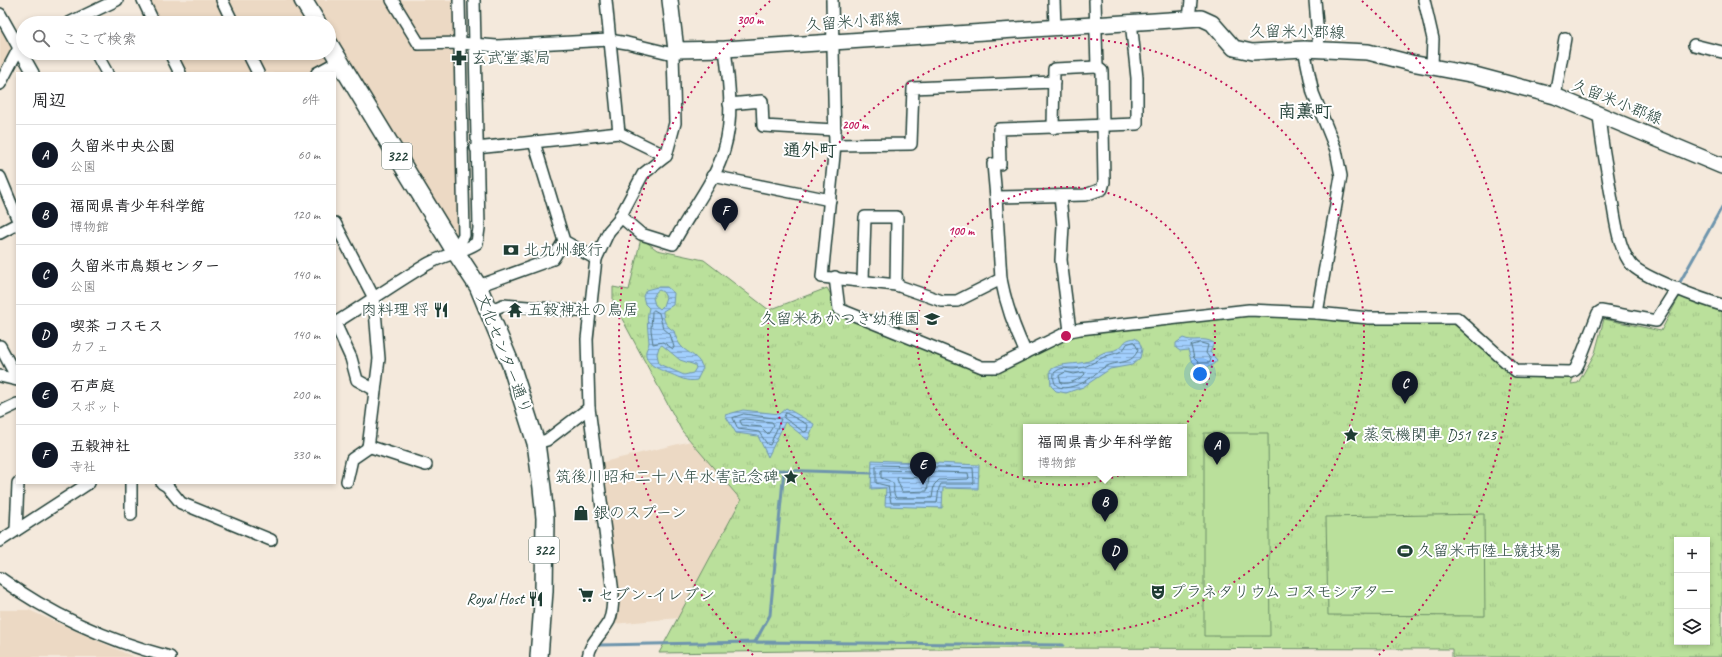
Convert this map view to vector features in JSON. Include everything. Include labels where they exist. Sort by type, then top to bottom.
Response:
[{"type":"highway","points":[[303,0],[313,16]]},
{"type":"highway","name":"文化センター通り","points":[[336,56],[478,286],[511,365],[536,443],[545,518],[544,591],[539,657]]},
{"type":"main road","points":[[670,0],[675,52]]},
{"type":"main road","name":"久留米小郡線","points":[[675,52],[1131,21],[1201,18],[1212,23],[1234,48],[1252,52],[1311,50],[1368,52],[1554,96],[1722,166]]},
{"type":"street","points":[[87,16],[117,0]]},
{"type":"street","points":[[142,0],[150,16]]},
{"type":"street","points":[[222,0],[230,16]]},
{"type":"street","points":[[392,0],[419,44],[460,43],[534,45],[609,40],[675,52],[675,123],[666,156],[643,174],[610,231],[596,259],[587,339],[589,408],[613,593],[612,609],[609,621],[594,641],[588,657]]},
{"type":"street","points":[[455,251],[464,235],[459,0]]},
{"type":"street","points":[[336,322],[427,264],[455,251],[466,249],[477,243],[479,228],[476,148],[476,44],[474,0]]},
{"type":"street","points":[[606,0],[619,133]]},
{"type":"street","points":[[832,0],[835,146],[822,277],[835,277],[896,285],[942,301],[957,301],[1000,279]]},
{"type":"street","points":[[1054,0],[1056,26]]},
{"type":"street","points":[[1095,0],[1097,67]]},
{"type":"street","points":[[1189,19],[1191,0]]},
{"type":"street","points":[[1315,0],[1311,50],[1311,88],[1336,150],[1341,176],[1316,313]]},
{"type":"street","points":[[1425,0],[1433,39],[1432,66]]},
{"type":"street","points":[[0,14],[16,39]]},
{"type":"street","points":[[1026,353],[1014,328],[1005,302],[1000,279],[993,164],[1000,164],[1000,129],[1137,124],[1137,78],[1131,21]]},
{"type":"street","points":[[1554,96],[1565,38]]},
{"type":"street","points":[[1694,44],[1722,52]]},
{"type":"street","points":[[620,216],[641,234],[673,244],[712,176],[724,150],[730,118],[725,49]]},
{"type":"street","points":[[0,84],[16,56]]},
{"type":"street","points":[[27,60],[33,72]]},
{"type":"street","points":[[100,60],[106,72]]},
{"type":"street","points":[[174,60],[180,72]]},
{"type":"street","points":[[252,60],[258,72]]},
{"type":"street","points":[[319,72],[339,61]]},
{"type":"street","points":[[996,197],[1085,196],[1102,189],[1104,182],[1102,71],[1097,67],[1054,69],[1053,128]]},
{"type":"street","points":[[835,146],[911,144],[913,88],[1054,82]]},
{"type":"street","points":[[729,104],[762,101],[763,126],[835,130]]},
{"type":"street","points":[[1599,114],[1601,143],[1622,248],[1631,265],[1648,276],[1722,305]]},
{"type":"street","points":[[476,148],[619,133],[666,156]]},
{"type":"street","points":[[534,142],[564,241],[596,259]]},
{"type":"street","points":[[712,176],[830,200]]},
{"type":"street","points":[[0,177],[16,216]]},
{"type":"street","points":[[1060,196],[1063,226],[1061,260],[1070,331]]},
{"type":"street","points":[[863,281],[865,217],[897,217],[896,285]]},
{"type":"street","points":[[0,233],[16,225]]},
{"type":"street","points":[[336,225],[374,298],[379,359],[368,448],[352,459],[347,481]]},
{"type":"street","points":[[478,286],[553,259],[564,241]]},
{"type":"street","points":[[835,277],[839,309],[982,367],[997,367],[1070,331],[1249,310],[1316,313],[1369,318],[1457,318],[1516,371],[1572,372],[1575,370],[1579,362],[1598,313],[1601,311],[1656,321],[1677,288]]},
{"type":"street","points":[[489,311],[504,305],[590,312]]},
{"type":"street","points":[[336,325],[351,358],[357,380],[375,390]]},
{"type":"street","points":[[0,346],[16,377]]},
{"type":"street","points":[[0,376],[16,379]]},
{"type":"street","points":[[0,412],[16,404]]},
{"type":"street","points":[[536,443],[547,440],[589,408]]},
{"type":"street","points":[[368,446],[426,465]]},
{"type":"street","points":[[16,530],[18,484]]},
{"type":"street","points":[[0,541],[87,484]]},
{"type":"street","points":[[131,484],[131,515]]},
{"type":"street","points":[[164,484],[181,503],[271,540]]},
{"type":"street","points":[[0,578],[24,596],[74,622],[135,648],[170,657]]},
{"type":"shaded area","points":[[147,0],[217,0],[225,16],[155,16]]},
{"type":"shaded area","points":[[227,0],[298,0],[307,16],[235,16]]},
{"type":"shaded area","points":[[312,0],[388,0],[417,48],[456,47],[460,231],[451,240],[336,41],[336,16],[322,16]]},
{"type":"shaded area","points":[[398,0],[455,0],[457,40],[422,40]]},
{"type":"shaded area","points":[[0,23],[14,47],[0,76]]},
{"type":"shaded area","points":[[178,60],[246,60],[252,72],[184,72]]},
{"type":"shaded area","points":[[256,60],[330,60],[310,72],[262,72]]},
{"type":"shaded area","points":[[716,435],[745,477],[747,580],[690,617],[613,624],[599,463]]},
{"type":"shaded area","points":[[0,610],[29,610],[134,657],[0,657]]},
{"type":"green space","points":[[641,238],[657,250],[704,260],[769,310],[827,288],[839,309],[992,374],[1074,335],[1252,315],[1301,315],[1338,322],[1372,324],[1451,323],[1469,333],[1503,368],[1517,375],[1574,376],[1571,384],[1578,383],[1595,353],[1604,319],[1661,331],[1679,297],[1686,295],[1722,308],[1722,657],[1452,657],[1452,649],[1010,648],[659,653],[741,500],[682,431],[613,302],[613,287],[629,290]]},
{"type":"green space","points":[[1204,433],[1268,433],[1270,636],[1204,636]]},
{"type":"green space","name":"久留米市陸上競技場","points":[[1484,514],[1485,616],[1328,615],[1326,517]]},
{"type":"water","points":[[657,287],[667,287],[674,293],[673,305],[663,311],[664,320],[674,331],[680,345],[696,357],[703,368],[697,380],[687,380],[658,369],[648,360],[646,351],[649,342],[647,321],[649,308],[645,304],[643,296],[646,290]],"holes":[[[659,290],[663,292],[666,297],[663,306],[660,309],[655,305],[653,298]],[[662,345],[680,360],[695,365],[696,368],[693,373],[684,375],[659,364],[657,354],[659,347]]]},
{"type":"water","points":[[1135,338],[1139,341],[1142,349],[1140,358],[1132,365],[1110,369],[1083,387],[1066,393],[1056,391],[1051,386],[1050,370],[1055,367],[1089,361],[1105,352],[1116,350],[1126,341]]},
{"type":"water","points":[[1183,338],[1191,340],[1206,340],[1214,343],[1210,352],[1217,360],[1213,365],[1208,367],[1197,366],[1191,360],[1188,350],[1180,351],[1176,348],[1176,343]]},
{"type":"water","points":[[786,408],[814,424],[808,440],[785,422],[768,457],[758,436],[736,433],[725,415],[743,410],[779,414]]},
{"type":"water","points":[[872,460],[979,465],[978,489],[943,488],[942,508],[885,506],[886,488],[871,489]]},
{"type":"waterway","points":[[1680,282],[1722,207]]},
{"type":"waterway","points":[[776,470],[872,473]]},
{"type":"waterway","points":[[755,642],[770,615],[784,470]]},
{"type":"waterway","points":[[599,645],[755,642],[1063,645]]},
{"type":"place","name":"玄武堂薬局","points":[[459,58]]},
{"type":"place","name":"五穀神社","points":[[725,231]]},
{"type":"place","name":"北九州銀行","points":[[511,250]]},
{"type":"place","name":"肉料理 将","points":[[441,310]]},
{"type":"place","name":"五穀神社の鳥居","points":[[515,310]]},
{"type":"place","name":"久留米あかつき幼稚園","points":[[932,319]]},
{"type":"place","name":"久留米市鳥類センター","points":[[1405,404]]},
{"type":"place","name":"蒸気機関車 D51 923","points":[[1351,435]]},
{"type":"place","name":"久留米中央公園","points":[[1217,465]]},
{"type":"place","name":"筑後川昭和二十八年水害記念碑","points":[[791,477]]},
{"type":"place","name":"石声庭","points":[[923,485]]},
{"type":"place","name":"銀のスプーン","points":[[581,513]]},
{"type":"place","name":"福岡県青少年科学館","points":[[1105,522]]},
{"type":"place","name":"久留米市陸上競技場","points":[[1405,551]]},
{"type":"place","name":"喫茶 コスモス","points":[[1115,571]]},
{"type":"place","name":"プラネタリウム コスモシアター","points":[[1158,592]]},
{"type":"place","name":"セブン-イレブン","points":[[586,595]]},
{"type":"place","name":"Royal Host","points":[[536,599]]},
{"type":"district","name":"南薫町","points":[[1305,111]]},
{"type":"district","name":"通外町","points":[[810,150]]}]
